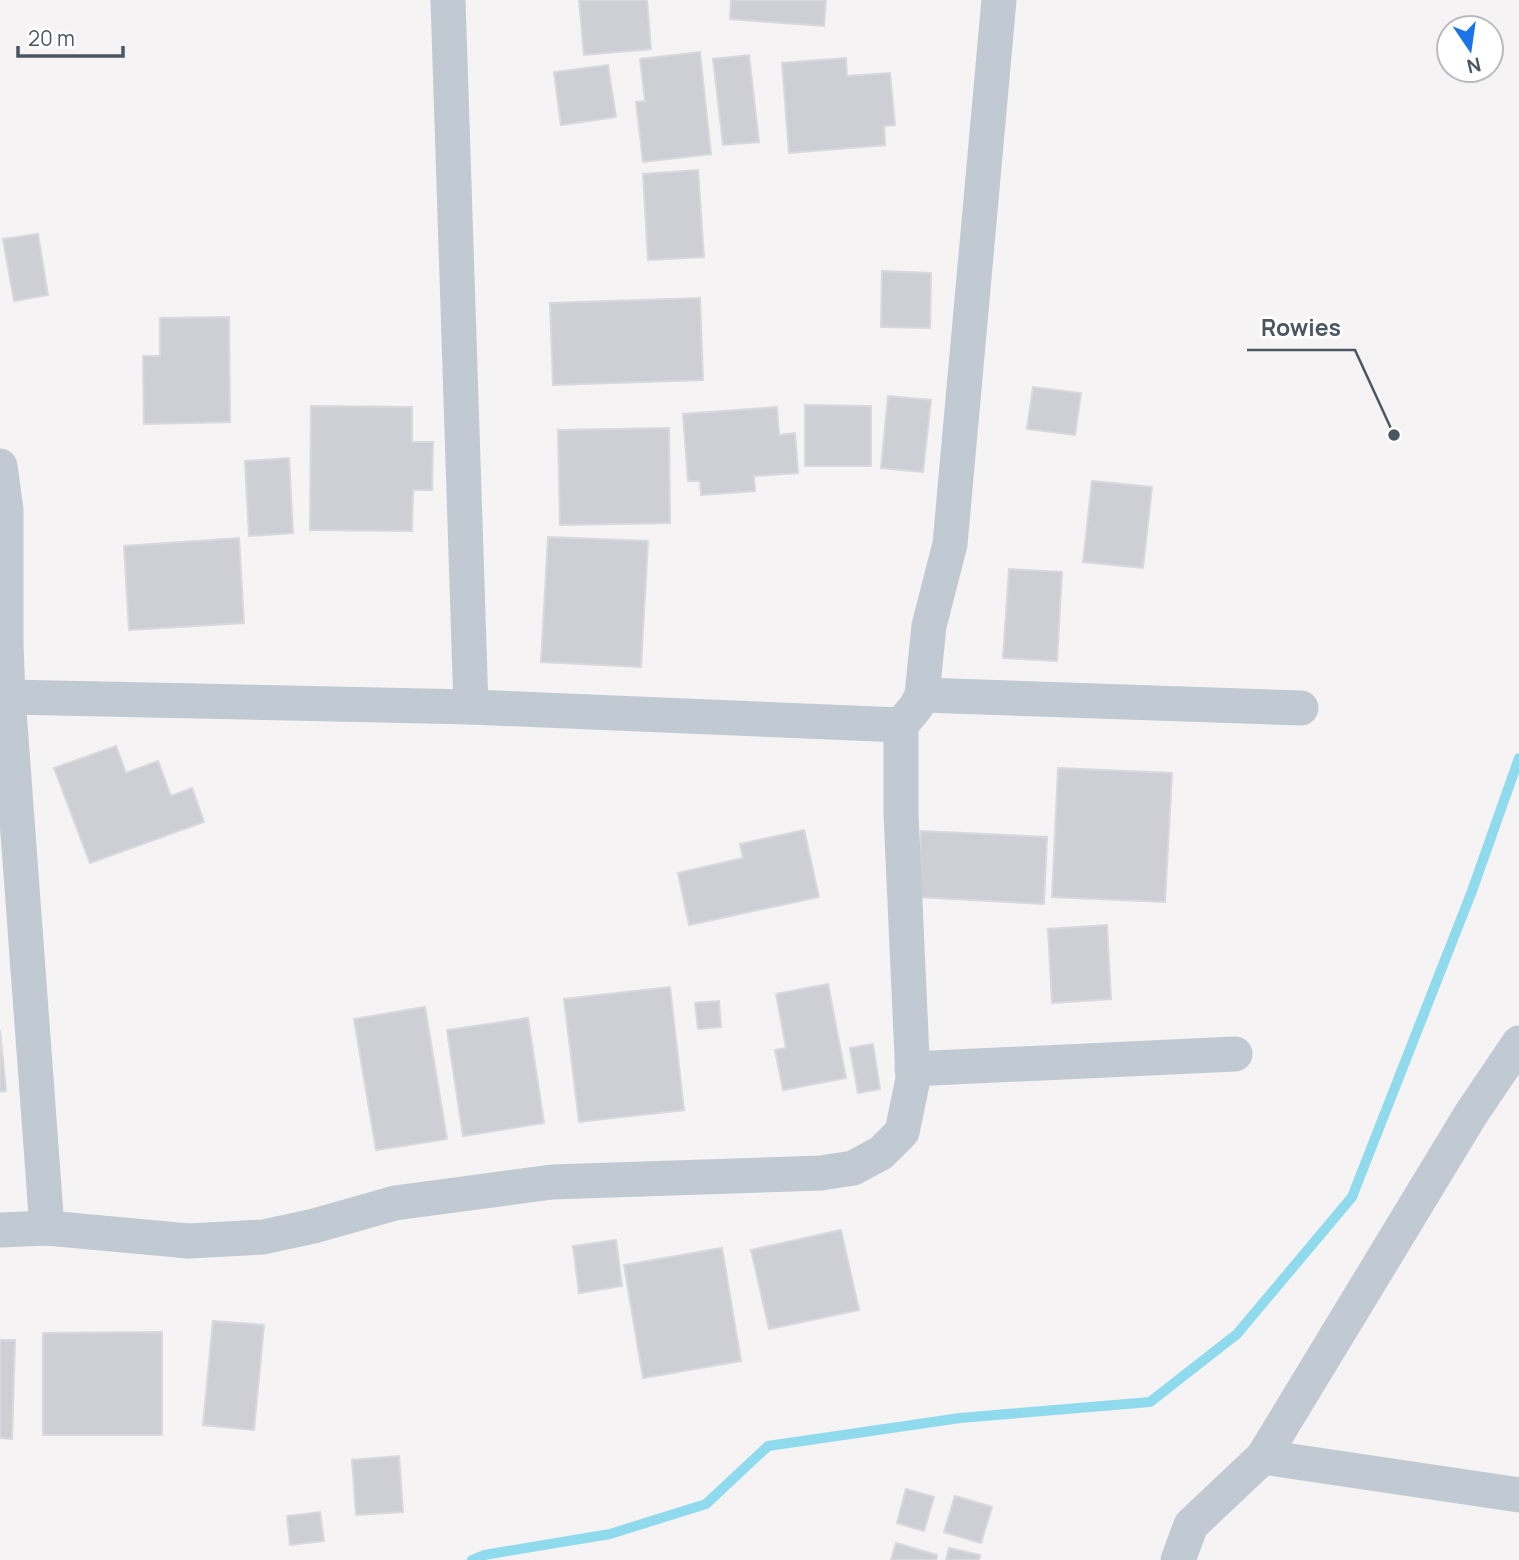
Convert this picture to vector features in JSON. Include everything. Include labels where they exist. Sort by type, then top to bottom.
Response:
[{"type":"street","points":[[447,0],[471,707]]},
{"type":"street","points":[[0,1230],[47,1228],[189,1241],[263,1237],[395,1203],[552,1182],[821,1173],[853,1168],[881,1153],[902,1132],[912,1069],[901,814],[901,725],[916,708],[922,695],[929,626],[950,544],[999,0]]},
{"type":"street","points":[[0,466],[6,510],[3,645],[47,1228]]},
{"type":"street","points":[[922,695],[1301,708]]},
{"type":"street","points":[[8,697],[471,707],[901,725]]},
{"type":"street","points":[[1178,1560],[1191,1525],[1263,1457],[1471,1114],[1519,1043]]},
{"type":"street","points":[[912,1069],[1235,1054]]},
{"type":"street","points":[[1263,1457],[1519,1494]]},
{"type":"building","points":[[579,0],[647,0],[651,49],[584,55]]},
{"type":"building","points":[[731,0],[826,0],[824,26],[730,19]]},
{"type":"building","points":[[700,52],[711,154],[643,162],[636,102],[645,101],[640,59]]},
{"type":"building","points":[[749,55],[759,142],[723,145],[713,59]]},
{"type":"building","points":[[846,58],[847,76],[890,73],[895,125],[884,126],[885,145],[789,153],[782,63]]},
{"type":"building","points":[[608,65],[616,117],[561,125],[554,72]]},
{"type":"building","points":[[698,170],[704,257],[648,260],[643,174]]},
{"type":"building","points":[[38,234],[48,295],[14,301],[3,239]]},
{"type":"building","points":[[882,271],[931,273],[930,328],[881,327]]},
{"type":"building","points":[[700,298],[703,380],[553,385],[550,303]]},
{"type":"building","points":[[229,317],[230,422],[144,424],[143,356],[160,356],[160,318]]},
{"type":"building","points":[[1033,387],[1081,393],[1075,435],[1027,429]]},
{"type":"building","points":[[888,396],[931,400],[923,472],[881,468]]},
{"type":"building","points":[[805,405],[871,406],[871,466],[805,466]]},
{"type":"building","points":[[311,406],[412,407],[412,442],[433,442],[432,490],[413,490],[412,531],[310,530]]},
{"type":"building","points":[[777,407],[779,435],[795,433],[798,473],[754,476],[755,491],[701,495],[700,481],[688,481],[683,414]]},
{"type":"building","points":[[669,428],[670,523],[560,525],[558,430]]},
{"type":"building","points":[[289,458],[293,533],[249,536],[245,461]]},
{"type":"building","points":[[1092,481],[1152,487],[1143,568],[1083,562]]},
{"type":"building","points":[[548,537],[648,541],[641,667],[541,662]]},
{"type":"building","points":[[239,538],[244,623],[129,630],[124,546]]},
{"type":"building","points":[[1009,569],[1062,572],[1057,661],[1003,658]]},
{"type":"building","points":[[116,746],[126,773],[158,761],[171,796],[192,788],[204,822],[90,863],[54,768]]},
{"type":"building","points":[[1058,768],[1172,773],[1165,902],[1052,897]]},
{"type":"building","points":[[804,830],[819,897],[689,925],[678,873],[743,858],[740,844]]},
{"type":"building","points":[[921,831],[1047,837],[1044,904],[917,897]]},
{"type":"building","points":[[1107,925],[1111,999],[1052,1003],[1048,929]]},
{"type":"building","points":[[828,984],[846,1078],[783,1090],[775,1050],[786,1048],[776,994]]},
{"type":"building","points":[[670,987],[684,1110],[579,1122],[564,999]]},
{"type":"building","points":[[719,1001],[721,1027],[698,1029],[695,1003]]},
{"type":"building","points":[[425,1007],[447,1139],[376,1150],[354,1019]]},
{"type":"building","points":[[528,1018],[544,1123],[463,1136],[447,1030]]},
{"type":"building","points":[[0,1030],[6,1091],[0,1092]]},
{"type":"building","points":[[873,1044],[880,1089],[858,1093],[850,1048]]},
{"type":"building","points":[[841,1230],[859,1310],[769,1329],[751,1250]]},
{"type":"building","points":[[616,1240],[622,1286],[579,1293],[573,1246]]},
{"type":"building","points":[[722,1248],[741,1361],[643,1378],[624,1265]]},
{"type":"building","points":[[213,1321],[264,1325],[254,1430],[203,1425]]},
{"type":"building","points":[[162,1332],[162,1435],[43,1435],[43,1333]]},
{"type":"building","points":[[0,1340],[15,1340],[12,1439],[0,1438]]},
{"type":"building","points":[[399,1456],[403,1512],[356,1515],[352,1460]]},
{"type":"building","points":[[906,1489],[934,1497],[924,1531],[897,1523]]},
{"type":"building","points":[[955,1496],[992,1507],[981,1543],[944,1532]]},
{"type":"building","points":[[320,1512],[324,1541],[290,1545],[287,1516]]},
{"type":"building","points":[[896,1543],[937,1555],[936,1560],[891,1560]]},
{"type":"building","points":[[949,1548],[980,1555],[979,1560],[946,1560]]},
{"type":"waterway","points":[[472,1560],[484,1555],[610,1534],[706,1504],[768,1446],[960,1418],[1150,1402],[1237,1334],[1352,1197],[1472,891],[1519,758]]},
{"type":"place","name":"Rowies","points":[[1394,435]]}]
